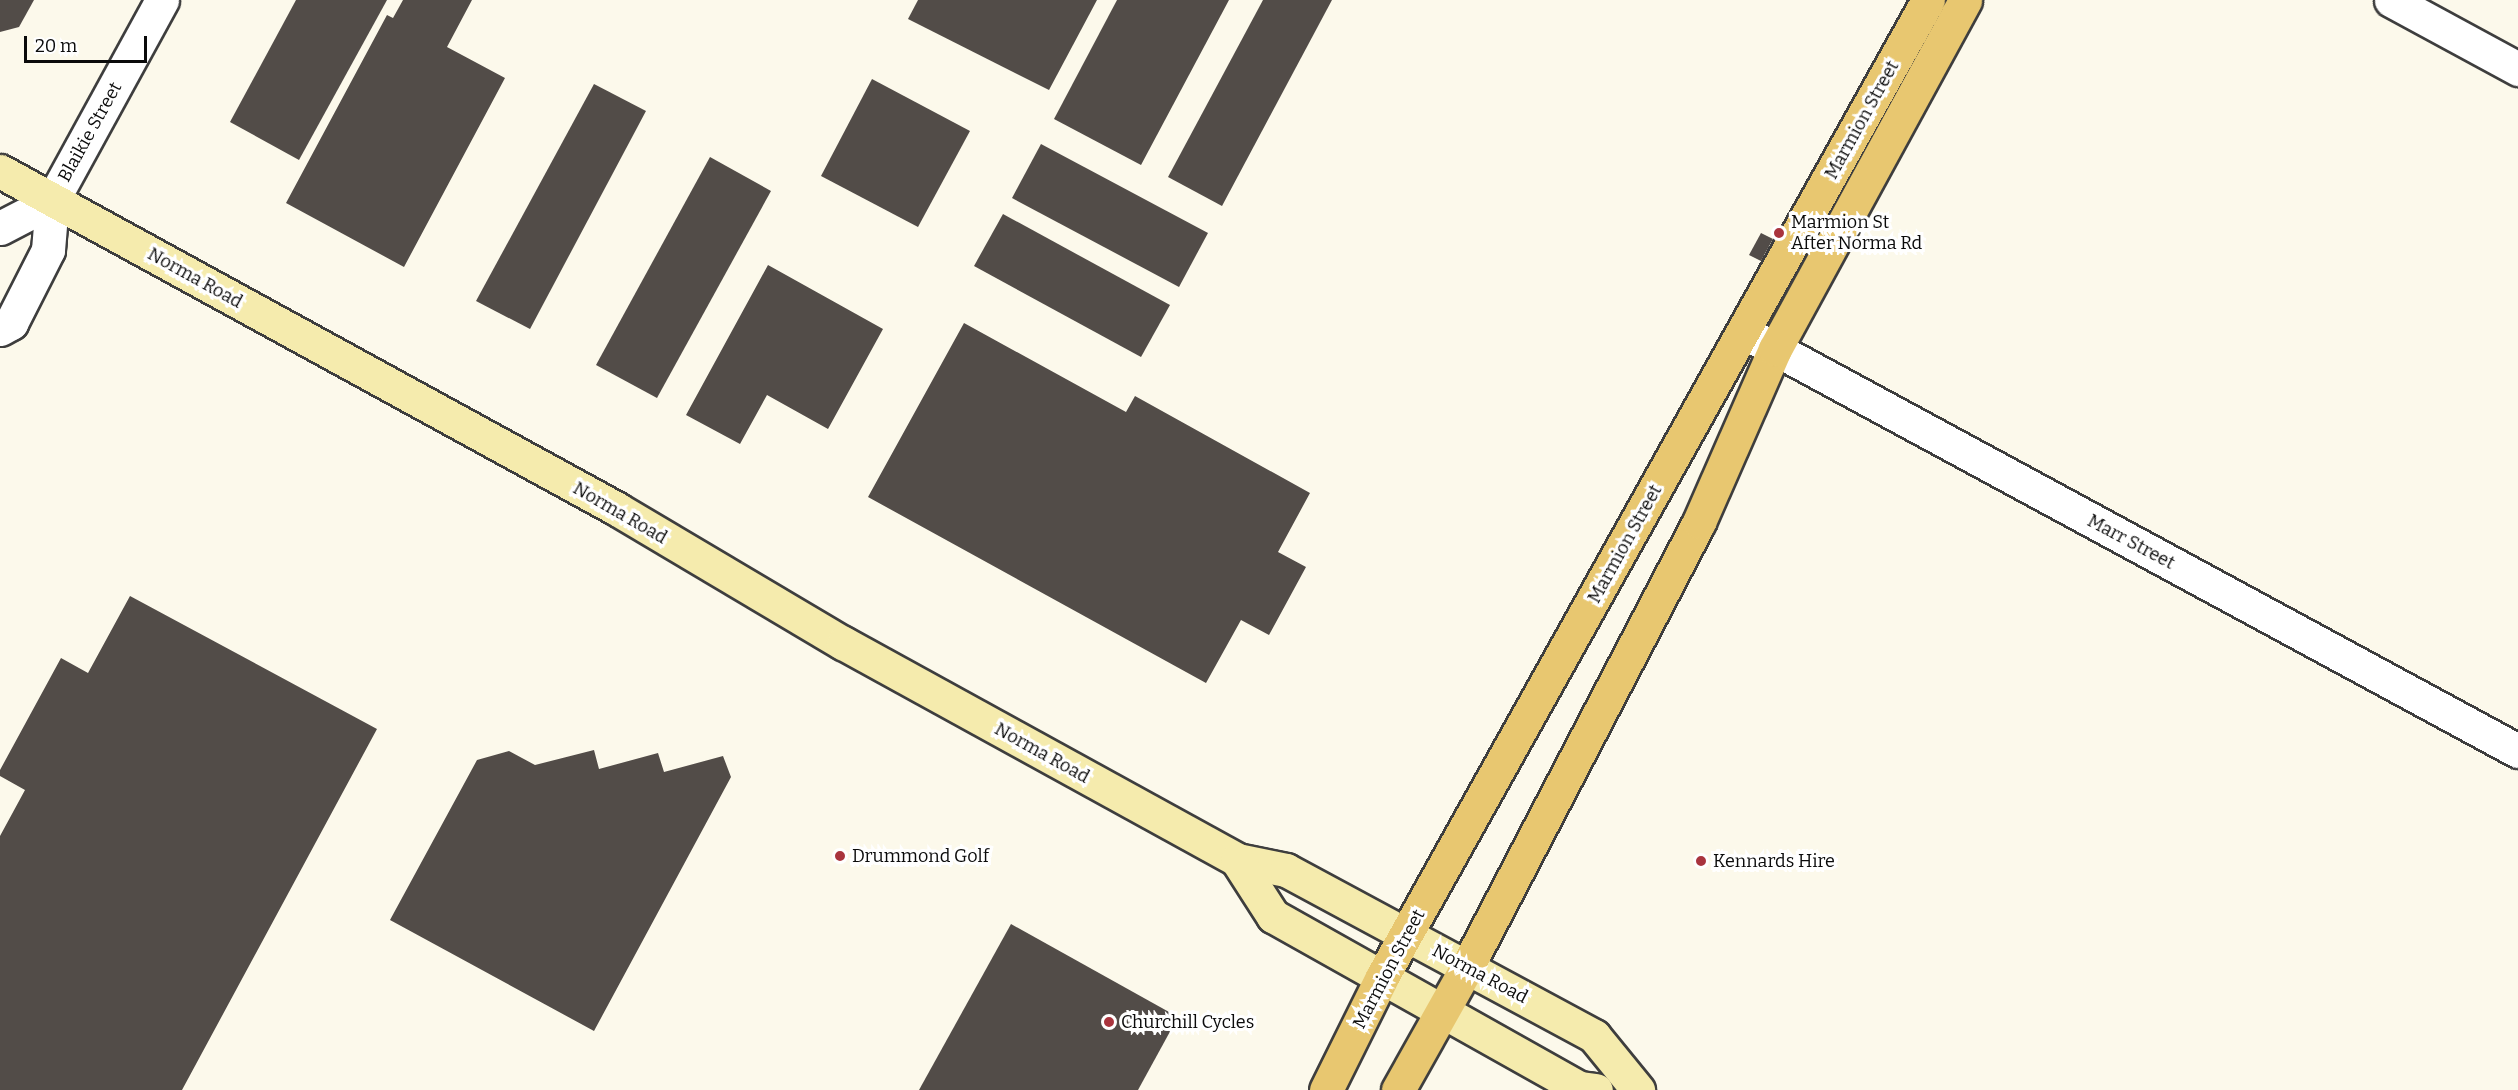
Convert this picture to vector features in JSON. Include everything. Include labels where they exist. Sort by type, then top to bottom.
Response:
[{"type":"main road","name":"Marmion Street","points":[[1326,1090],[1382,977],[1928,0]]},
{"type":"main road","name":"Marmion Street","points":[[1398,1090],[1467,967],[1698,522],[1775,349],[1963,1]]},
{"type":"street","name":"Blaikie Street","points":[[52,201],[162,0]]},
{"type":"street","points":[[2391,0],[2518,69]]},
{"type":"street","name":"Norma Road","points":[[0,171],[617,509],[843,643],[1236,860],[1286,870],[1594,1036],[1638,1090]]},
{"type":"street","points":[[0,228],[52,201]]},
{"type":"street","points":[[0,329],[11,323],[48,250],[52,201]]},
{"type":"street","name":"Marr Street","points":[[1744,332],[2518,751]]},
{"type":"street","name":"Norma Road","points":[[1236,860],[1273,916],[1579,1088],[1596,1090]]},
{"type":"building","points":[[0,0],[34,0],[19,27],[0,32]]},
{"type":"building","points":[[296,0],[387,0],[299,160],[230,122]]},
{"type":"building","points":[[403,0],[472,0],[447,47],[505,78],[404,267],[286,203],[387,15],[393,18]]},
{"type":"building","points":[[918,0],[1097,0],[1049,90],[908,19]]},
{"type":"building","points":[[1117,0],[1229,0],[1141,165],[1054,119]]},
{"type":"building","points":[[1263,0],[1332,0],[1222,206],[1168,177]]},
{"type":"building","points":[[872,79],[970,131],[918,227],[821,176]]},
{"type":"building","points":[[594,84],[646,111],[530,329],[476,301]]},
{"type":"building","points":[[1041,144],[1208,233],[1179,287],[1012,198]]},
{"type":"building","points":[[710,157],[771,191],[657,398],[596,365]]},
{"type":"building","points":[[1003,214],[1170,305],[1141,357],[974,266]]},
{"type":"building","points":[[1761,233],[1773,239],[1761,261],[1749,255]]},
{"type":"building","points":[[768,265],[883,329],[828,429],[767,395],[740,444],[686,415]]},
{"type":"building","points":[[964,323],[1126,412],[1135,396],[1310,493],[1278,552],[1306,567],[1269,635],[1241,620],[1206,683],[868,497]]},
{"type":"building","points":[[130,596],[377,729],[182,1090],[0,1090],[0,836],[25,790],[0,776],[0,770],[61,658],[88,673]]},
{"type":"building","points":[[594,750],[599,769],[658,753],[664,772],[723,756],[731,777],[594,1031],[390,920],[477,760],[509,751],[535,765]]},
{"type":"building","points":[[1011,924],[1178,1017],[1138,1090],[919,1090]]},
{"type":"place","name":"Marmion St After Norma Rd","points":[[1779,233]]},
{"type":"place","name":"Drummond Golf","points":[[840,856]]},
{"type":"place","name":"Kennards Hire","points":[[1701,861]]},
{"type":"place","name":"Churchill Cycles","points":[[1109,1022]]}]
